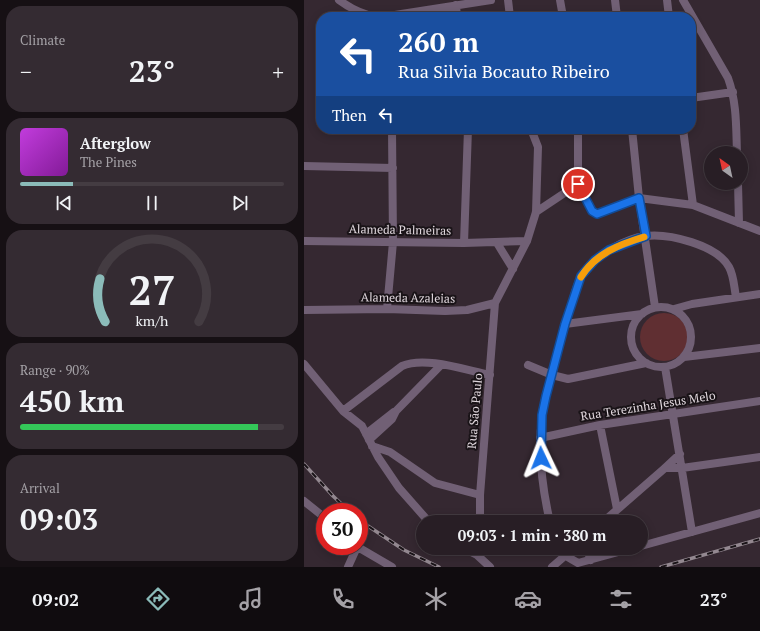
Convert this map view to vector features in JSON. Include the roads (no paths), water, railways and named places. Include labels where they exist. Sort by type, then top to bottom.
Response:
[{"type":"street","points":[[339,0],[358,12]]},
{"type":"street","points":[[422,12],[491,0]]},
{"type":"street","points":[[508,0],[509,12]]},
{"type":"street","points":[[560,0],[562,12]]},
{"type":"street","points":[[615,0],[616,12]]},
{"type":"street","points":[[667,0],[668,12]]},
{"type":"street","points":[[684,0],[691,12]]},
{"type":"street","points":[[456,5],[457,12]]},
{"type":"street","points":[[696,21],[728,78],[733,92],[736,108],[737,146]]},
{"type":"street","points":[[696,97],[733,92]]},
{"type":"street","points":[[387,309],[393,242],[392,134]]},
{"type":"street","points":[[464,244],[468,134]]},
{"type":"street","points":[[495,303],[527,241],[536,212],[538,148],[533,134]]},
{"type":"street","points":[[578,134],[578,184],[592,211],[597,214],[639,198],[693,205],[760,231]]},
{"type":"street","points":[[633,134],[639,198],[646,236],[655,308]]},
{"type":"street","points":[[684,134],[693,205]]},
{"type":"street","points":[[304,166],[393,168]]},
{"type":"street","points":[[536,212],[578,184]]},
{"type":"street","points":[[738,190],[739,223]]},
{"type":"street","points":[[549,515],[540,438],[542,415],[565,324],[581,276],[587,268],[609,250],[646,236],[683,241],[708,248],[723,259],[732,273],[736,297]]},
{"type":"street","name":"Alameda Palmeiras","points":[[304,241],[464,244],[527,241]]},
{"type":"street","points":[[497,243],[513,269]]},
{"type":"street","points":[[565,324],[642,314],[655,308],[664,307],[674,309],[692,304],[760,294]]},
{"type":"street","name":"Alameda Azaleias","points":[[304,310],[387,309],[445,312],[467,310],[495,303]]},
{"type":"street","name":"Rua São Paulo","points":[[480,515],[480,494],[495,303]]},
{"type":"street","points":[[684,317],[692,304]]},
{"type":"street","points":[[528,365],[562,379],[574,379],[646,363],[665,367],[676,364],[684,357],[691,341],[691,332],[684,317],[674,309]]},
{"type":"street","points":[[642,314],[633,328],[632,340],[635,351],[646,363]]},
{"type":"street","points":[[684,357],[760,348]]},
{"type":"street","points":[[343,411],[402,366],[416,362],[490,375]]},
{"type":"street","points":[[304,364],[343,411],[362,426],[382,465],[399,488],[423,515]]},
{"type":"street","points":[[369,440],[392,419],[396,411],[440,365]]},
{"type":"street","points":[[665,367],[674,413],[692,532]]},
{"type":"street","name":"Rua Terezinha Jesus Melo","points":[[540,438],[600,425],[760,401]]},
{"type":"street","points":[[600,425],[617,509]]},
{"type":"street","points":[[369,440],[390,452],[435,483],[480,494]]},
{"type":"street","points":[[611,515],[680,454]]},
{"type":"street","points":[[665,468],[682,468],[760,457]]},
{"type":"street","points":[[304,501],[316,511]]},
{"type":"street","points":[[648,544],[760,513]]},
{"type":"street","points":[[368,553],[392,567]]},
{"type":"street","points":[[348,567],[353,555]]},
{"type":"street","points":[[480,555],[490,567]]},
{"type":"street","points":[[589,555],[591,560]]},
{"type":"street","points":[[552,567],[566,556],[578,563],[609,555]]},
{"type":"railway","points":[[304,464],[340,503]]},
{"type":"railway","points":[[368,526],[404,550],[439,567]]},
{"type":"railway","points":[[661,567],[760,539]]}]
